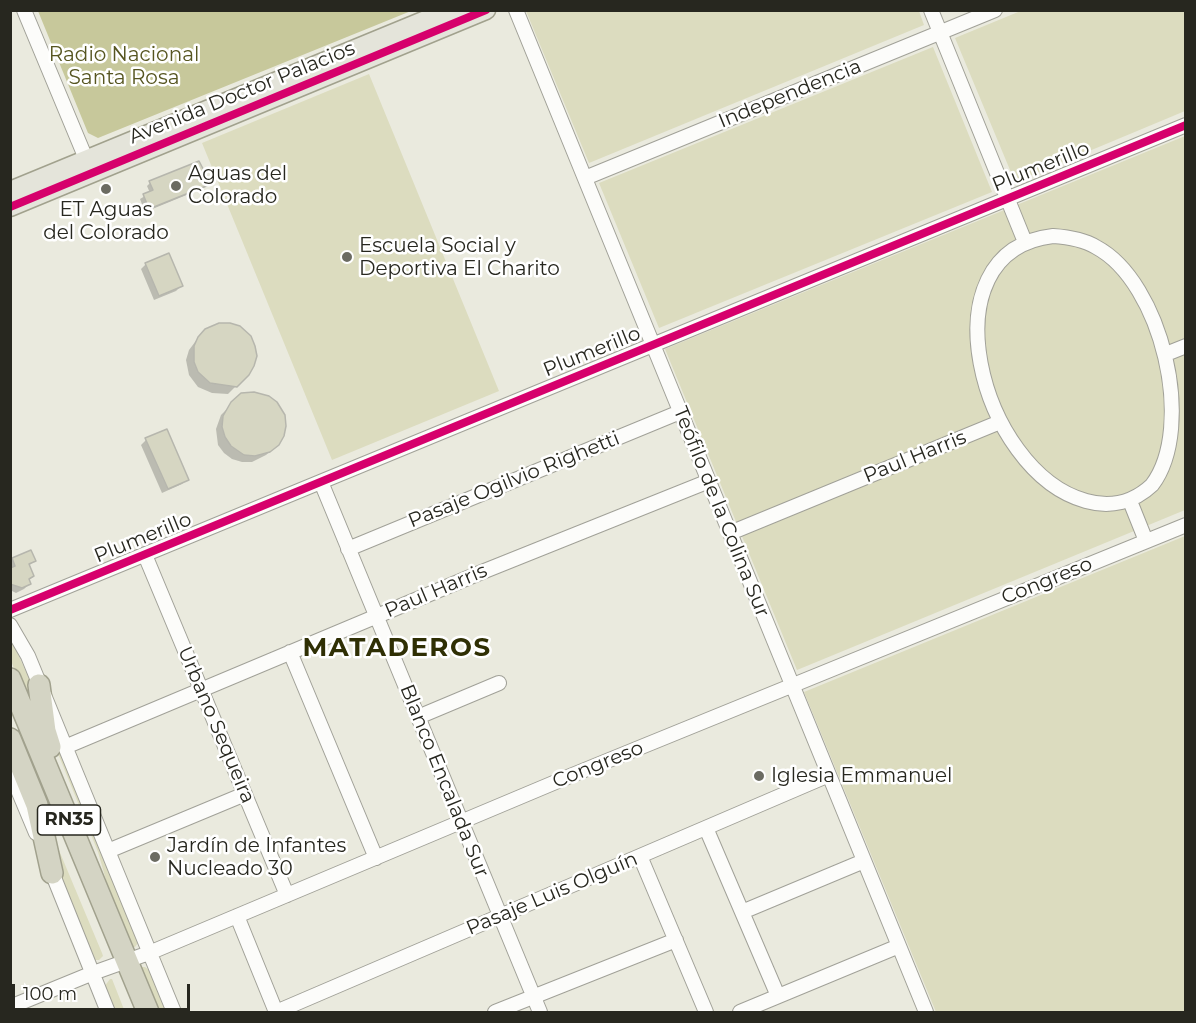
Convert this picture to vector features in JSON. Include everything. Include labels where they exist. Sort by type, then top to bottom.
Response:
[{"type":"highway","name":"RN35","points":[[10,679],[105,909],[136,1011]]},
{"type":"highway","points":[[39,685],[47,740],[95,859],[105,909]]},
{"type":"highway","name":"RN35","points":[[10,714],[121,963]]},
{"type":"highway","points":[[10,739],[37,805],[52,873]]},
{"type":"main road","name":"Avenida Doctor Palacios","points":[[10,207],[89,167],[450,10]]},
{"type":"main road","name":"Avenida Doctor Palacios","points":[[10,191],[89,167],[486,10]]},
{"type":"street","points":[[24,10],[89,167]]},
{"type":"street","name":"Teófilo de la Colina Sur","points":[[516,10],[926,1012]]},
{"type":"street","points":[[931,10],[1025,242]]},
{"type":"street","name":"Independencia","points":[[585,178],[995,10]]},
{"type":"street","name":"Plumerillo","points":[[10,610],[1185,125]]},
{"type":"street","points":[[1045,237],[1067,237],[1096,247],[1110,256],[1131,277],[1149,304],[1171,352],[1178,388],[1179,426],[1176,445],[1158,479],[1145,492],[1130,501],[1111,504],[1093,503],[1076,498],[1059,490],[1030,467],[1013,445],[1000,422],[987,390],[979,361],[979,316],[986,286],[993,272],[1012,250],[1025,242],[1045,237]]},
{"type":"street","points":[[1171,352],[1185,346]]},
{"type":"street","name":"Pasaje Ogilvio Righetti","points":[[348,549],[680,412]]},
{"type":"street","name":"Paul Harris","points":[[730,533],[1000,422]]},
{"type":"street","name":"Paul Harris","points":[[65,747],[376,616],[709,481]]},
{"type":"street","name":"Blanco Encalada Sur","points":[[321,482],[540,1012]]},
{"type":"street","points":[[1130,501],[1146,541]]},
{"type":"street","name":"Congreso","points":[[10,1007],[149,953],[461,822],[1185,525]]},
{"type":"street","name":"Urbano Sequeira","points":[[145,555],[287,895]]},
{"type":"street","points":[[10,625],[22,644],[174,1012]]},
{"type":"street","points":[[290,652],[376,858]]},
{"type":"street","points":[[418,717],[499,683]]},
{"type":"street","points":[[10,771],[17,807],[52,873],[108,1012]]},
{"type":"street","name":"Pasaje Luis Olguín","points":[[276,1012],[829,775]]},
{"type":"street","points":[[108,851],[245,794]]},
{"type":"street","points":[[706,828],[778,996]]},
{"type":"street","points":[[640,856],[706,1012]]},
{"type":"street","points":[[742,912],[864,861]]},
{"type":"street","points":[[237,916],[276,1012]]},
{"type":"street","points":[[495,1012],[676,940]]},
{"type":"street","points":[[740,1012],[899,946]]},
{"type":"green space","points":[[1023,10],[1185,11],[1185,111],[1015,182],[955,38]]},
{"type":"green space","name":"Radio Nacional Santa Rosa","points":[[38,11],[411,11],[98,138],[88,133]]},
{"type":"green space","points":[[526,11],[919,11],[924,25],[589,163]]},
{"type":"green space","points":[[933,47],[992,192],[659,328],[599,183]]},
{"type":"green space","name":"Escuela Social y Deportiva El Charito","points":[[369,74],[499,391],[332,460],[202,143]]},
{"type":"green space","points":[[1185,136],[1185,510],[797,670],[665,349]]},
{"type":"green space","points":[[1185,536],[1185,1012],[936,1012],[804,692]]},
{"type":"green space","points":[[10,637],[29,678],[41,729],[39,729],[11,661]]},
{"type":"green space","points":[[52,732],[138,940],[135,947],[130,947],[116,915],[98,852],[50,734]]},
{"type":"green space","points":[[48,824],[102,953],[103,956],[99,960],[94,960],[55,865]]},
{"type":"green space","points":[[141,967],[149,970],[166,1012],[154,1012],[138,969]]},
{"type":"green space","points":[[112,979],[125,1012],[114,1012],[104,987]]},
{"type":"building","name":"Aguas del Colorado","points":[[199,161],[211,184],[149,209],[143,194],[153,190],[149,181]]},
{"type":"building","points":[[169,253],[183,286],[159,296],[145,263]]},
{"type":"building","points":[[219,323],[240,326],[251,336],[255,346],[257,356],[254,366],[237,387],[210,383],[198,372],[194,362],[194,346],[198,337],[205,329]]},
{"type":"building","points":[[254,392],[269,396],[277,402],[285,415],[286,426],[279,445],[270,452],[255,456],[244,455],[231,446],[222,427],[223,416],[231,402],[241,393]]},
{"type":"building","points":[[167,429],[189,480],[168,489],[145,438]]},
{"type":"building","points":[[31,550],[36,561],[29,564],[34,576],[29,579],[31,584],[22,588],[10,584],[10,568],[15,566],[12,558]]},
{"type":"cycle path","points":[[10,207],[486,10]]},
{"type":"cycle path","points":[[10,610],[1186,125]]},
{"type":"place","name":"Aguas del Colorado","points":[[176,186]]},
{"type":"place","name":"ET Aguas del Colorado","points":[[106,189]]},
{"type":"place","name":"Escuela Social y Deportiva El Charito","points":[[347,257]]},
{"type":"place","name":"Iglesia Emmanuel","points":[[759,776]]},
{"type":"place","name":"Jardín de Infantes Nucleado 30","points":[[155,857]]},
{"type":"district","name":"MATADEROS","points":[[397,648]]}]
